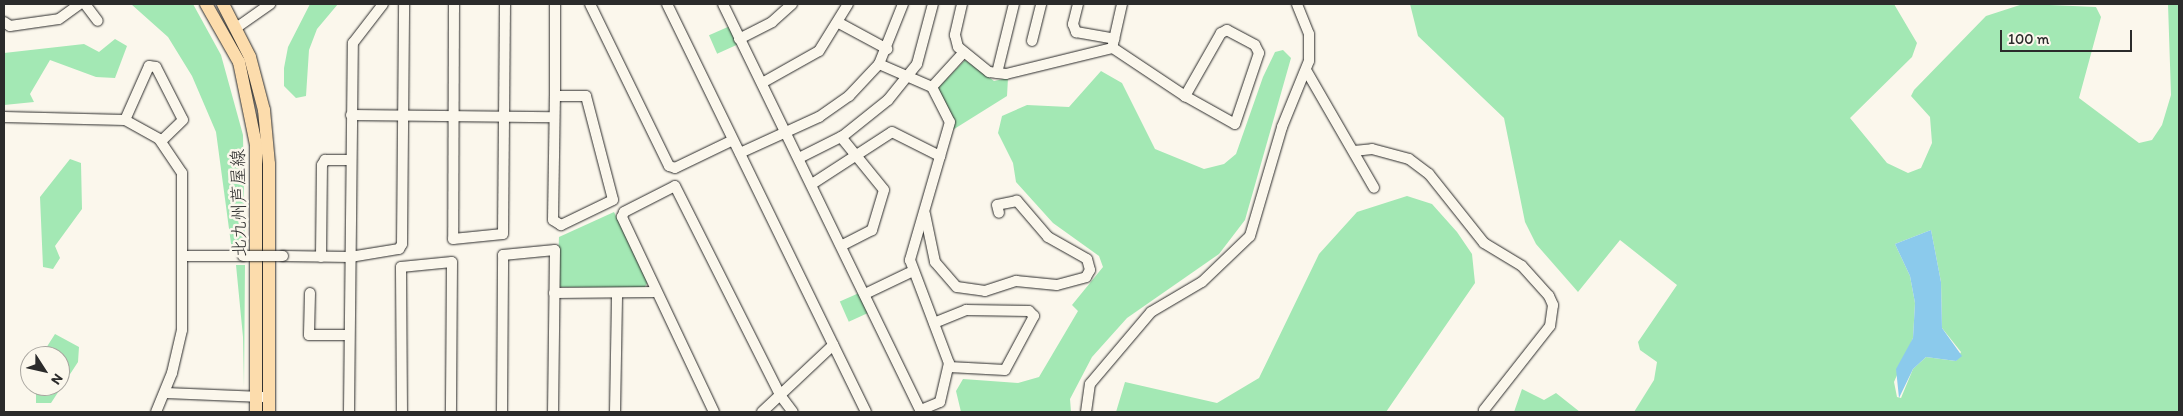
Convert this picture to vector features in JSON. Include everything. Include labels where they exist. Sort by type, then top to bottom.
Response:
[{"type":"main road","name":"北九州芦屋線","points":[[206,4],[239,62],[256,145],[263,398],[269,412]]},
{"type":"main road","name":"北九州芦屋線","points":[[223,4],[250,56],[262,101],[269,164],[263,398],[256,412]]},
{"type":"street","points":[[4,22],[10,26],[59,19],[80,4]]},
{"type":"street","points":[[84,4],[98,21]]},
{"type":"street","points":[[236,28],[270,4]]},
{"type":"street","points":[[348,412],[353,43],[364,23],[383,4]]},
{"type":"street","points":[[184,256],[350,257],[399,249],[402,244],[404,4]]},
{"type":"street","points":[[454,4],[453,239],[503,234],[505,4]]},
{"type":"street","points":[[555,4],[553,220],[561,225],[613,200],[586,96],[555,96]]},
{"type":"street","points":[[590,4],[668,166],[675,168],[733,140]]},
{"type":"street","points":[[667,4],[866,412]]},
{"type":"street","points":[[723,4],[842,245],[921,411],[940,402],[949,367],[934,323],[911,272],[910,260],[950,122],[932,87],[879,64]]},
{"type":"street","points":[[739,39],[772,22],[792,4]]},
{"type":"street","points":[[762,83],[819,50],[839,23],[848,4]]},
{"type":"street","points":[[740,153],[786,133],[849,96],[879,64],[887,49],[903,4]]},
{"type":"street","points":[[799,158],[841,137],[879,109],[917,64],[932,4]]},
{"type":"street","points":[[962,4],[955,36],[964,52],[997,73],[1113,44]]},
{"type":"street","points":[[997,73],[1014,4]]},
{"type":"street","points":[[1032,41],[1041,4]]},
{"type":"street","points":[[1078,4],[1073,24],[1076,32],[1113,44],[1185,96],[1235,124],[1258,52],[1255,45],[1226,30],[1220,33],[1185,96]]},
{"type":"street","points":[[1113,44],[1122,4]]},
{"type":"street","points":[[1086,412],[1090,384],[1151,312],[1202,282],[1250,236],[1282,127],[1306,70],[1309,34],[1297,4]]},
{"type":"street","points":[[839,23],[887,49]]},
{"type":"street","points":[[932,87],[964,52]]},
{"type":"street","points":[[125,120],[149,66],[156,67],[183,120],[161,141]]},
{"type":"street","points":[[1306,70],[1374,188]]},
{"type":"street","points":[[351,116],[554,118]]},
{"type":"street","points":[[4,117],[125,120],[161,141],[182,173],[184,256],[182,330],[165,393],[156,412]]},
{"type":"street","points":[[812,184],[855,159],[892,132],[940,156]]},
{"type":"street","points":[[841,137],[855,159],[884,190],[872,230],[842,245]]},
{"type":"street","points":[[1354,151],[1372,149],[1409,159],[1429,174],[1484,243],[1522,266],[1550,296],[1553,305],[1550,326],[1484,410]]},
{"type":"street","points":[[321,256],[322,165],[325,160],[350,160]]},
{"type":"street","points":[[714,412],[622,217],[624,212],[676,186],[780,395],[793,412]]},
{"type":"street","points":[[925,213],[935,262],[957,287],[985,291],[1016,281],[1057,285],[1086,277],[1090,270],[1087,259],[1048,237],[1017,201],[997,205],[999,213]]},
{"type":"street","points":[[502,412],[504,256],[555,250],[553,412]]},
{"type":"street","points":[[402,412],[401,267],[452,262],[451,412]]},
{"type":"street","points":[[864,294],[911,272]]},
{"type":"street","points":[[554,293],[617,294],[656,292]]},
{"type":"street","points":[[310,293],[309,335],[349,335]]},
{"type":"street","points":[[615,412],[617,294]]},
{"type":"street","points":[[934,323],[966,310],[1029,311],[1034,316],[1005,370],[949,367]]},
{"type":"street","points":[[762,412],[833,345]]},
{"type":"street","points":[[165,393],[263,398]]},
{"type":"green space","points":[[131,4],[193,4],[221,55],[243,135],[245,251],[232,251],[216,132],[192,76],[168,37]]},
{"type":"green space","points":[[310,4],[338,4],[317,29],[309,50],[306,96],[296,98],[284,86],[284,68],[288,47]]},
{"type":"green space","points":[[1410,4],[1894,4],[1917,43],[1912,57],[1850,118],[1887,163],[1908,173],[1921,168],[1932,143],[1930,117],[1911,96],[1914,90],[1986,16],[2023,4],[2096,7],[2101,17],[2079,98],[2139,143],[2152,140],[2162,125],[2171,95],[2168,4],[2179,4],[2179,412],[1634,412],[1654,380],[1657,362],[1640,350],[1638,342],[1677,285],[1620,240],[1578,292],[1536,244],[1525,222],[1504,118],[1418,36]],"holes":[[[1931,230],[1941,282],[1942,328],[1961,352],[1956,361],[1926,357],[1913,369],[1901,398],[1897,397],[1894,382],[1913,338],[1915,303],[1910,276],[1895,244]]]},
{"type":"green space","points":[[730,26],[738,44],[717,54],[709,35]]},
{"type":"green space","points":[[115,39],[127,46],[115,78],[96,77],[50,60],[30,94],[34,102],[4,105],[4,53],[84,44],[99,52]]},
{"type":"green space","points":[[1283,50],[1291,58],[1245,220],[1219,254],[1127,318],[1092,357],[1070,399],[1071,412],[961,412],[956,391],[963,379],[1018,383],[1039,377],[1078,311],[1072,305],[1103,267],[1099,256],[1053,223],[1016,182],[1013,163],[998,133],[1002,116],[1027,105],[1069,107],[1101,71],[1122,83],[1155,149],[1204,169],[1224,164],[1236,154],[1263,77],[1275,52]]},
{"type":"green space","points":[[965,60],[994,81],[1008,78],[1007,96],[951,131],[954,121],[938,88]]},
{"type":"green space","points":[[70,159],[81,163],[82,209],[55,246],[60,258],[53,269],[43,267],[40,197]]},
{"type":"green space","points":[[1407,196],[1432,204],[1457,232],[1472,254],[1475,283],[1386,412],[1116,412],[1125,382],[1217,403],[1259,378],[1319,254],[1357,212]]},
{"type":"green space","points":[[614,212],[648,282],[644,288],[561,287],[557,284],[559,237]]},
{"type":"green space","points":[[236,265],[245,265],[244,388],[243,337]]},
{"type":"green space","points":[[859,293],[868,313],[849,322],[840,302]]},
{"type":"green space","points":[[55,334],[79,347],[78,362],[70,374],[70,346],[47,346]]},
{"type":"green space","points":[[1522,389],[1544,400],[1556,393],[1580,412],[1514,412]]},
{"type":"green space","points":[[36,396],[56,396],[51,403],[36,403]]},
{"type":"water","points":[[1931,230],[1941,282],[1942,328],[1962,356],[1956,361],[1926,357],[1913,369],[1899,398],[1896,369],[1913,338],[1915,303],[1910,276],[1895,244]]}]
